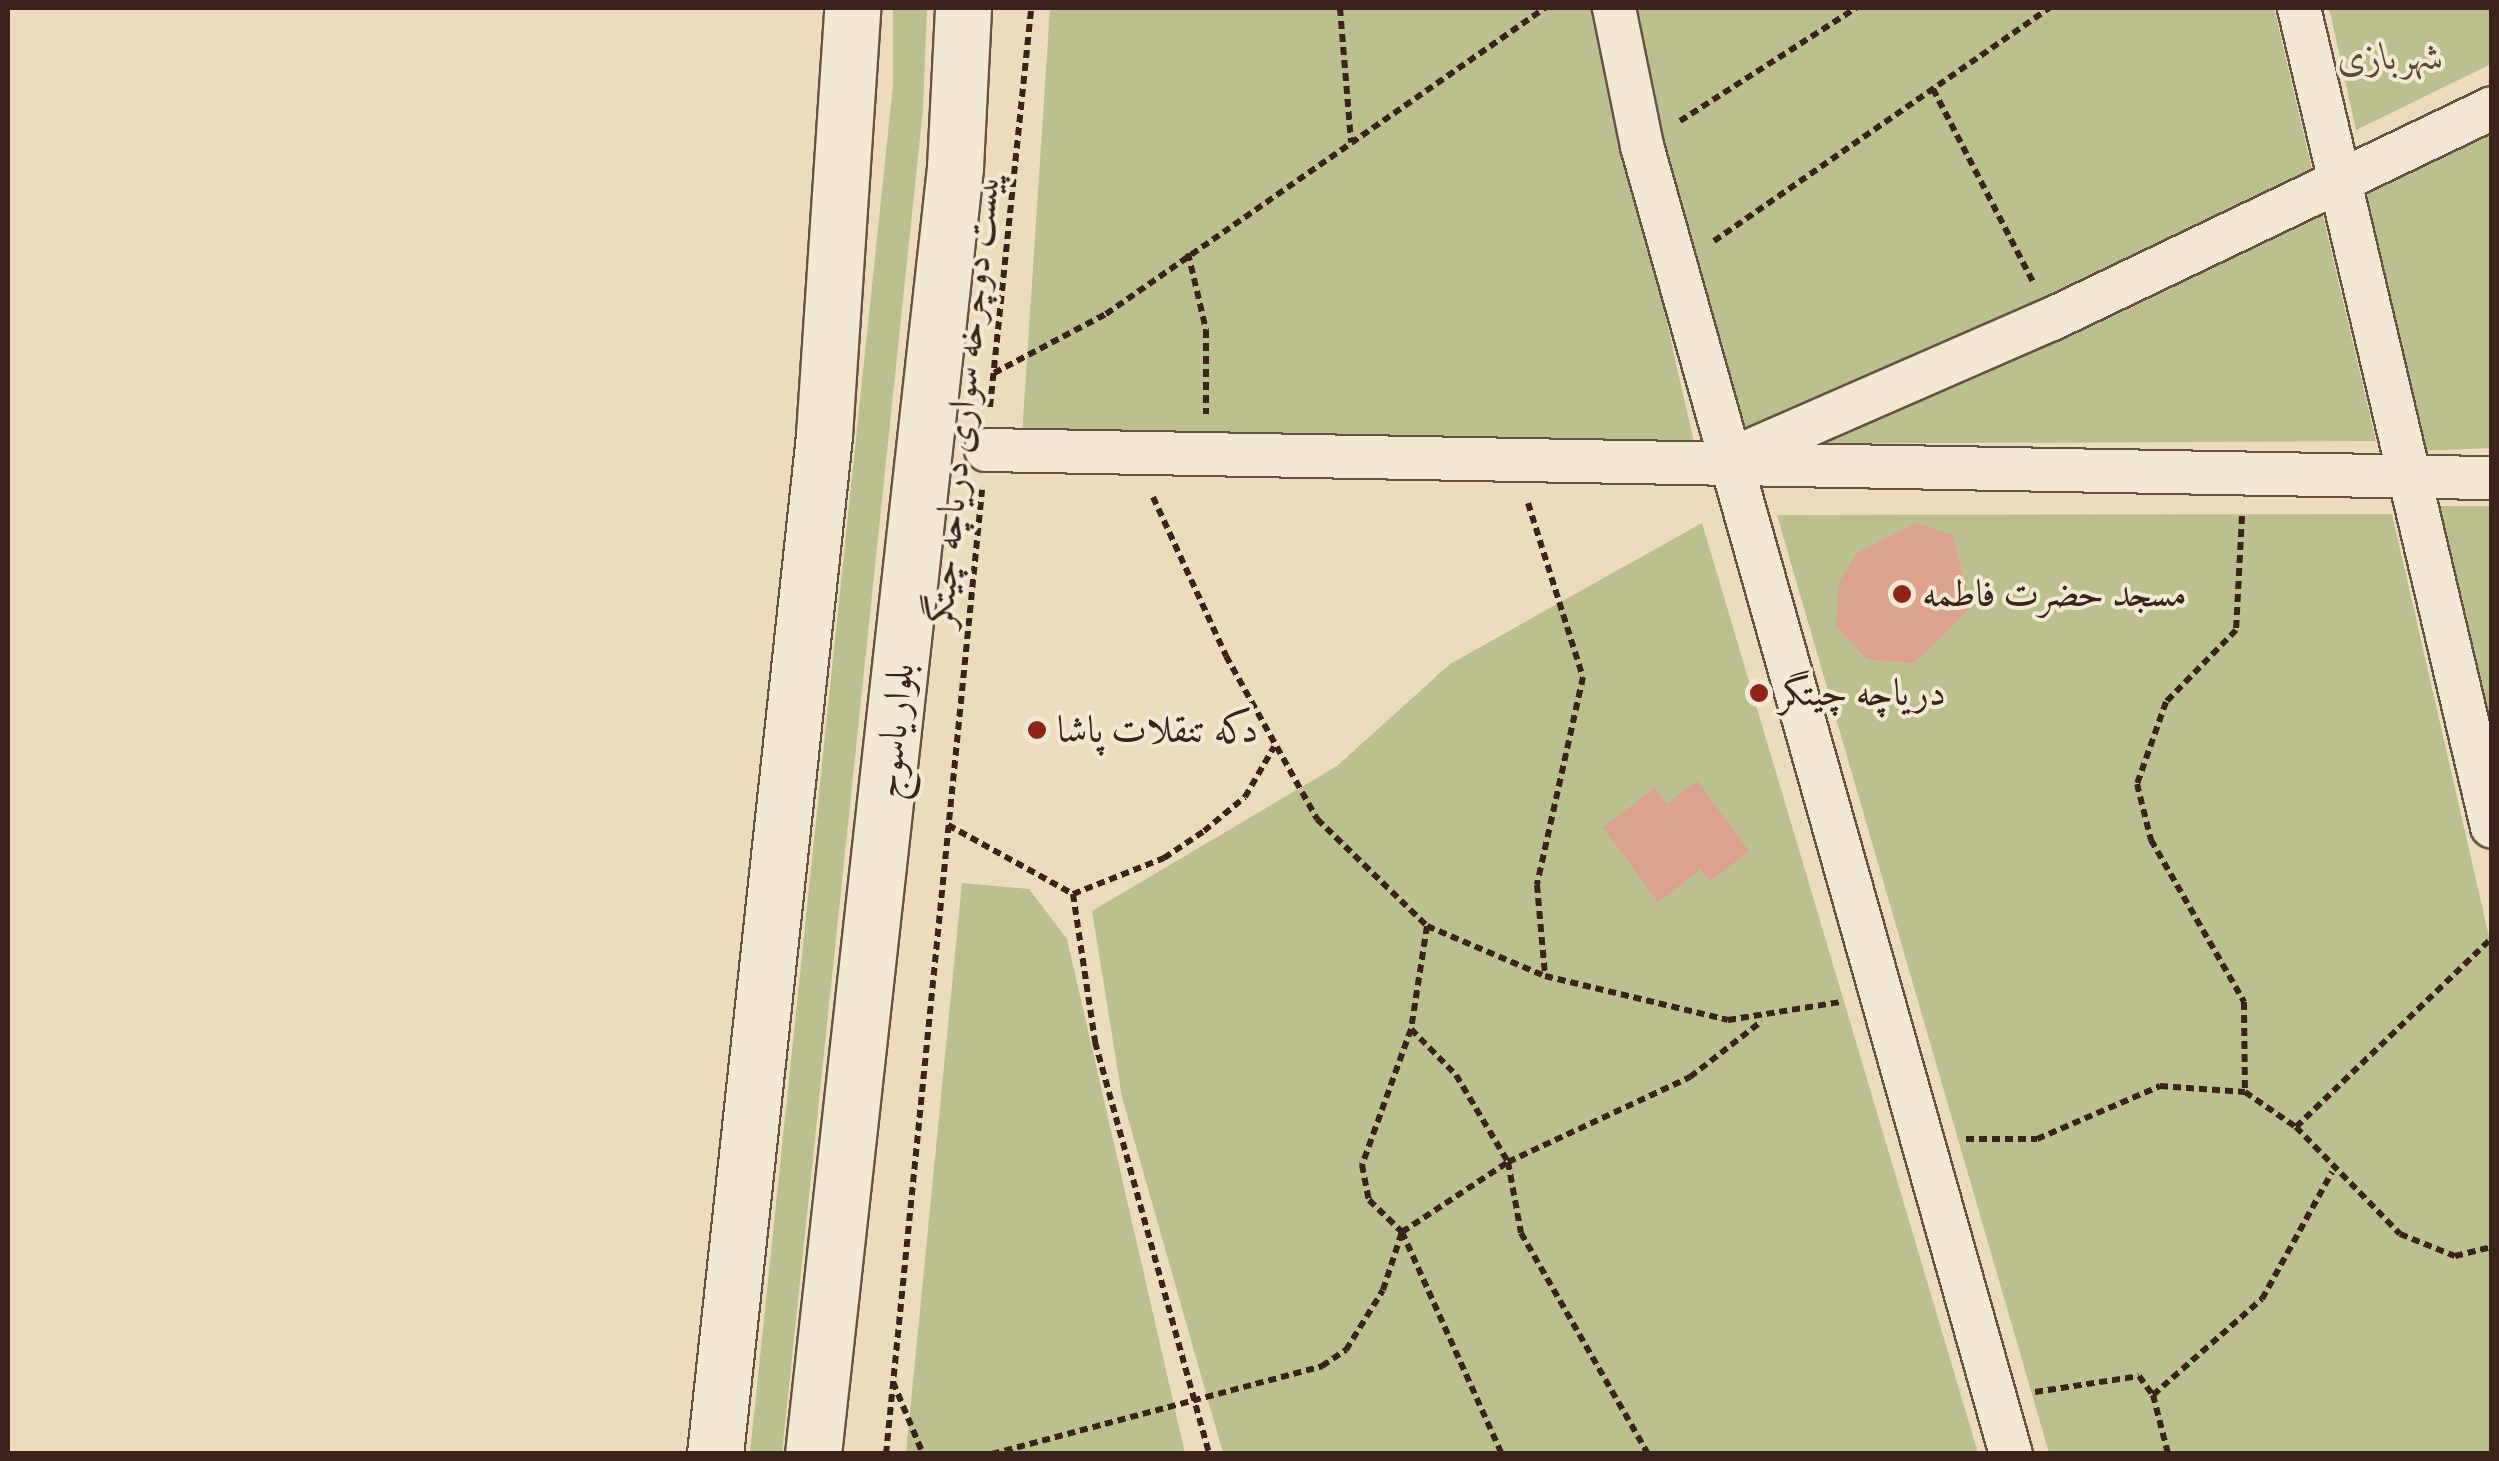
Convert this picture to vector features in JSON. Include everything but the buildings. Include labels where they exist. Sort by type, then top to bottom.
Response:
[{"type":"main road","points":[[715,1454],[824,435],[852,8]]},
{"type":"main road","name":"بلوار یاسوج","points":[[813,1454],[955,167],[963,8]]},
{"type":"street","points":[[1614,8],[1642,146],[2011,1454]]},
{"type":"street","points":[[2299,8],[2492,827]]},
{"type":"street","points":[[1730,459],[2052,319],[2492,108]]},
{"type":"street","points":[[986,450],[1130,456],[1730,459],[2244,480],[2492,478]]},
{"type":"path","name":"پیست دوچرخه سواری دریاچه چیتگر","points":[[886,1454],[1031,8]]},
{"type":"path","points":[[1340,8],[1350,143]]},
{"type":"path","points":[[993,373],[1106,314],[1544,8]]},
{"type":"path","points":[[1642,146],[1856,8]]},
{"type":"path","points":[[1677,269],[2049,8]]},
{"type":"path","points":[[1933,89],[2052,319]]},
{"type":"path","points":[[1188,254],[1206,330],[1204,456]]},
{"type":"path","points":[[1130,456],[1274,746],[1316,819],[1427,926],[1545,976],[1637,1002],[1763,1020],[1880,991]]},
{"type":"path","points":[[1510,458],[1554,566],[1583,677],[1536,885],[1545,976]]},
{"type":"path","points":[[2244,480],[2236,630],[2166,702],[2145,739],[2137,784],[2151,840],[2244,1002],[2246,1092]]},
{"type":"path","points":[[1072,894],[1164,858],[1204,831],[1245,797],[1274,746]]},
{"type":"path","points":[[948,825],[1072,894],[1126,1168],[1200,1404],[1209,1454]]},
{"type":"path","points":[[1427,926],[1411,1029],[1362,1165],[1369,1200],[1402,1232],[1502,1454]]},
{"type":"path","points":[[2296,1127],[2492,938]]},
{"type":"path","points":[[992,1454],[1200,1404],[1346,1350],[1383,1290],[1402,1232],[1508,1162],[1690,1077],[1763,1020]]},
{"type":"path","points":[[1411,1029],[1456,1074],[1508,1162],[1522,1234],[1648,1454]]},
{"type":"path","points":[[1921,1130],[1975,1141],[2037,1138],[2160,1086],[2246,1092],[2296,1127],[2332,1172],[2400,1234],[2455,1256],[2492,1247]]},
{"type":"path","points":[[2153,1395],[2262,1300],[2332,1172]]},
{"type":"path","points":[[1998,1408],[2021,1393],[2139,1376],[2153,1395],[2168,1454]]},
{"type":"path","points":[[893,1382],[924,1454]]},
{"type":"green space","points":[[893,8],[927,8],[923,109],[782,1453],[750,1453],[893,85]]},
{"type":"green space","points":[[1050,8],[1596,8],[1695,447],[1022,436]]},
{"type":"green space","points":[[1638,8],[2274,8],[2376,441],[1744,444],[1643,66]]},
{"type":"green space","name":"شهربازی","points":[[2329,8],[2491,8],[2491,64],[2356,130]]},
{"type":"green space","points":[[2491,116],[2491,448],[2418,451],[2362,176]]},
{"type":"green space","points":[[2435,506],[2491,506],[2491,737]]},
{"type":"green space","points":[[2392,514],[2491,945],[2491,1453],[2049,1453],[1777,515]]},
{"type":"green space","points":[[1702,523],[1978,1453],[1223,1453],[1122,1097],[1092,911],[1337,766],[1450,664]]},
{"type":"green space","points":[[962,883],[1029,889],[1067,939],[1185,1453],[906,1453]]},
{"type":"place","name":"مسجد حضرت فاطمه","points":[[1902,594]]},
{"type":"place","name":"دریاچه چیتگر","points":[[1759,693]]},
{"type":"place","name":"دکه تنقلات پاشا","points":[[1037,730]]}]
